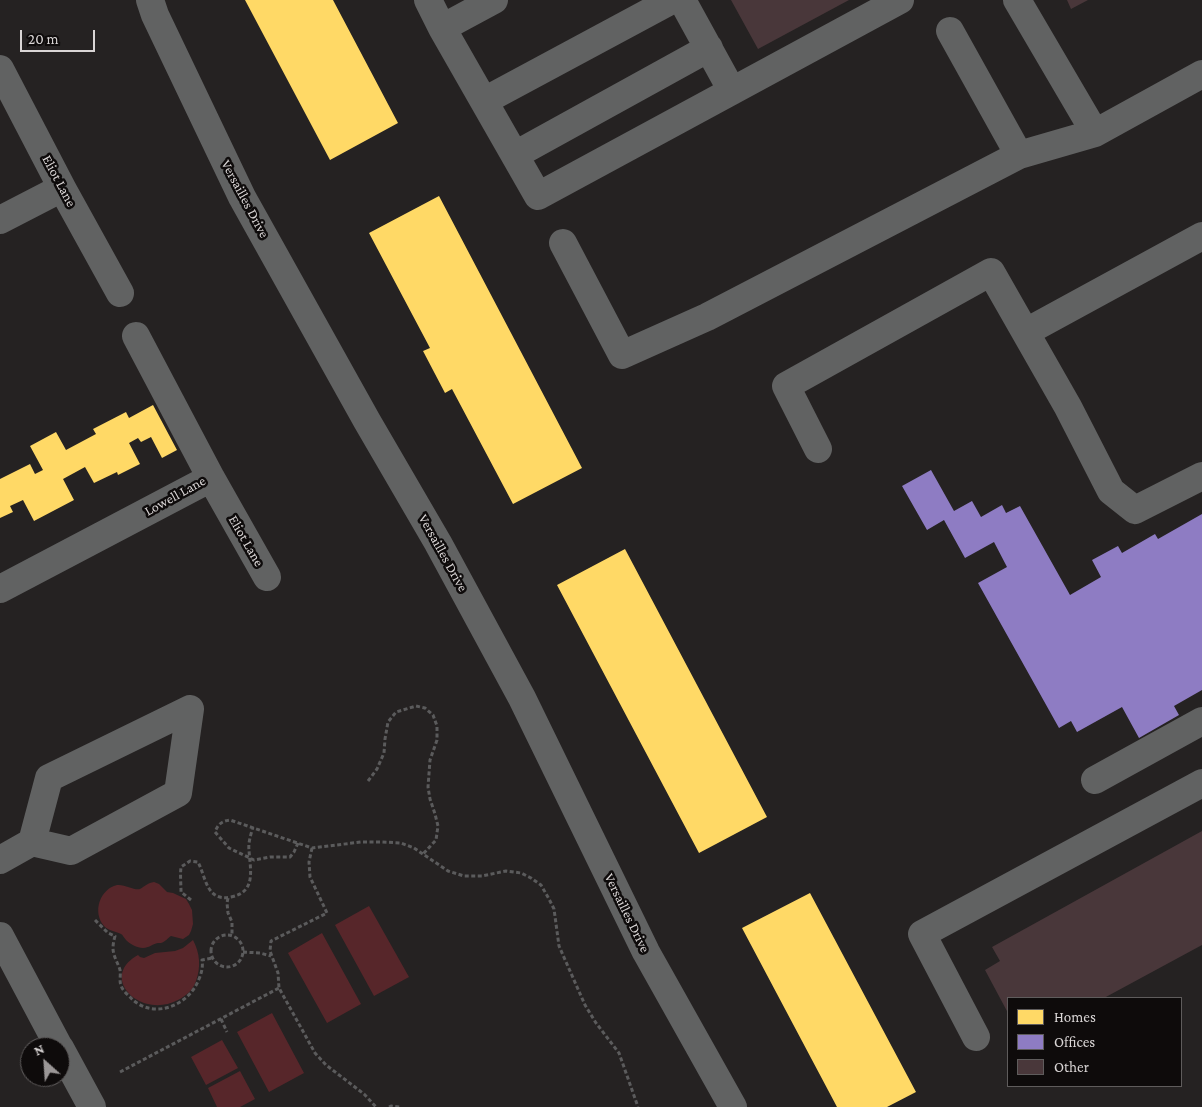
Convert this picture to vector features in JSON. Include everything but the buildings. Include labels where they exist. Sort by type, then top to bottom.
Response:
[{"type":"street","name":"Versailles Drive","points":[[150,0],[155,15],[242,197],[367,421],[438,543],[517,690],[646,952],[733,1107]]},
{"type":"street","points":[[428,0],[538,196],[900,0]]},
{"type":"street","points":[[442,28],[494,0]]},
{"type":"street","points":[[484,101],[672,0]]},
{"type":"street","points":[[682,0],[732,91]]},
{"type":"street","points":[[1017,0],[1095,133]]},
{"type":"street","points":[[950,30],[1019,155]]},
{"type":"street","points":[[515,155],[709,48]]},
{"type":"street","name":"Eliot Lane","points":[[0,69],[62,188],[120,293]]},
{"type":"street","points":[[563,243],[622,355],[707,317],[1019,155],[1095,133],[1202,74]]},
{"type":"street","points":[[0,220],[62,188]]},
{"type":"street","points":[[1026,332],[1202,236]]},
{"type":"street","points":[[818,449],[786,386],[991,272],[1068,407],[1111,491],[1136,510],[1202,476]]},
{"type":"street","name":"Lowell Lane","points":[[0,589],[211,478],[136,336]]},
{"type":"street","name":"Eliot Lane","points":[[211,478],[267,577]]},
{"type":"street","points":[[0,860],[32,842],[71,852],[178,793],[190,709],[49,778],[32,842]]},
{"type":"street","points":[[1095,780],[1202,721]]},
{"type":"street","points":[[976,1037],[922,934],[1202,782]]},
{"type":"street","points":[[0,936],[54,1037]]},
{"type":"street","points":[[70,1066],[92,1107]]},
{"type":"path","points":[[368,781],[384,753],[388,722],[396,712],[416,706],[424,708],[433,715],[437,726],[437,740],[430,760],[428,787],[438,826],[436,840],[423,854]]},
{"type":"path","points":[[298,843],[290,857],[270,857],[254,860],[229,848],[215,832],[223,821],[230,820],[253,827],[298,843],[312,848],[360,842],[401,842],[414,848],[448,871],[464,876],[482,876],[506,871],[521,873],[541,885],[554,909],[559,946],[577,988],[585,1005],[619,1053],[638,1107]]},
{"type":"path","points":[[190,900],[181,892],[182,879],[180,870],[181,867],[190,862],[198,862],[208,888],[214,894],[228,898],[236,896],[245,890],[250,881],[251,872],[248,848],[253,827]]},
{"type":"path","points":[[312,848],[309,862],[310,877],[327,912],[271,941],[271,956],[278,973],[279,988],[315,1053],[326,1065],[364,1094],[376,1107]]},
{"type":"path","points":[[228,898],[232,936]]},
{"type":"path","points":[[95,920],[108,933],[115,936],[113,948],[121,974],[120,984],[122,989],[137,1004],[148,1009],[163,1008],[177,1004],[190,995],[197,985],[201,974],[202,960],[213,958]]},
{"type":"path","points":[[224,935],[238,939],[242,945],[243,952],[241,960],[235,965],[228,967],[220,965],[214,960],[211,953],[212,945],[224,935]]},
{"type":"path","points":[[243,952],[271,956]]},
{"type":"path","points":[[120,1072],[279,988]]},
{"type":"path","points":[[221,1019],[227,1032]]},
{"type":"path","points":[[389,1107],[400,1107]]},
{"type":"shaded area","points":[[154,882],[167,892],[186,899],[192,910],[193,924],[191,931],[183,939],[171,936],[161,943],[145,948],[134,946],[121,934],[104,926],[100,920],[98,908],[102,896],[111,887],[123,885],[140,889]]},
{"type":"shaded area","points":[[369,906],[409,977],[374,996],[335,925]]},
{"type":"shaded area","points":[[322,933],[361,1004],[327,1023],[288,953]]},
{"type":"shaded area","points":[[193,940],[199,960],[199,971],[195,984],[186,995],[164,1005],[150,1004],[138,1000],[129,993],[123,984],[122,974],[127,964],[138,955],[144,958],[155,953],[175,951],[183,948]]},
{"type":"shaded area","points":[[272,1013],[304,1073],[269,1092],[237,1032]]},
{"type":"shaded area","points":[[222,1040],[238,1068],[206,1085],[191,1057]]},
{"type":"shaded area","points":[[240,1071],[255,1099],[240,1107],[217,1107],[208,1088]]}]
